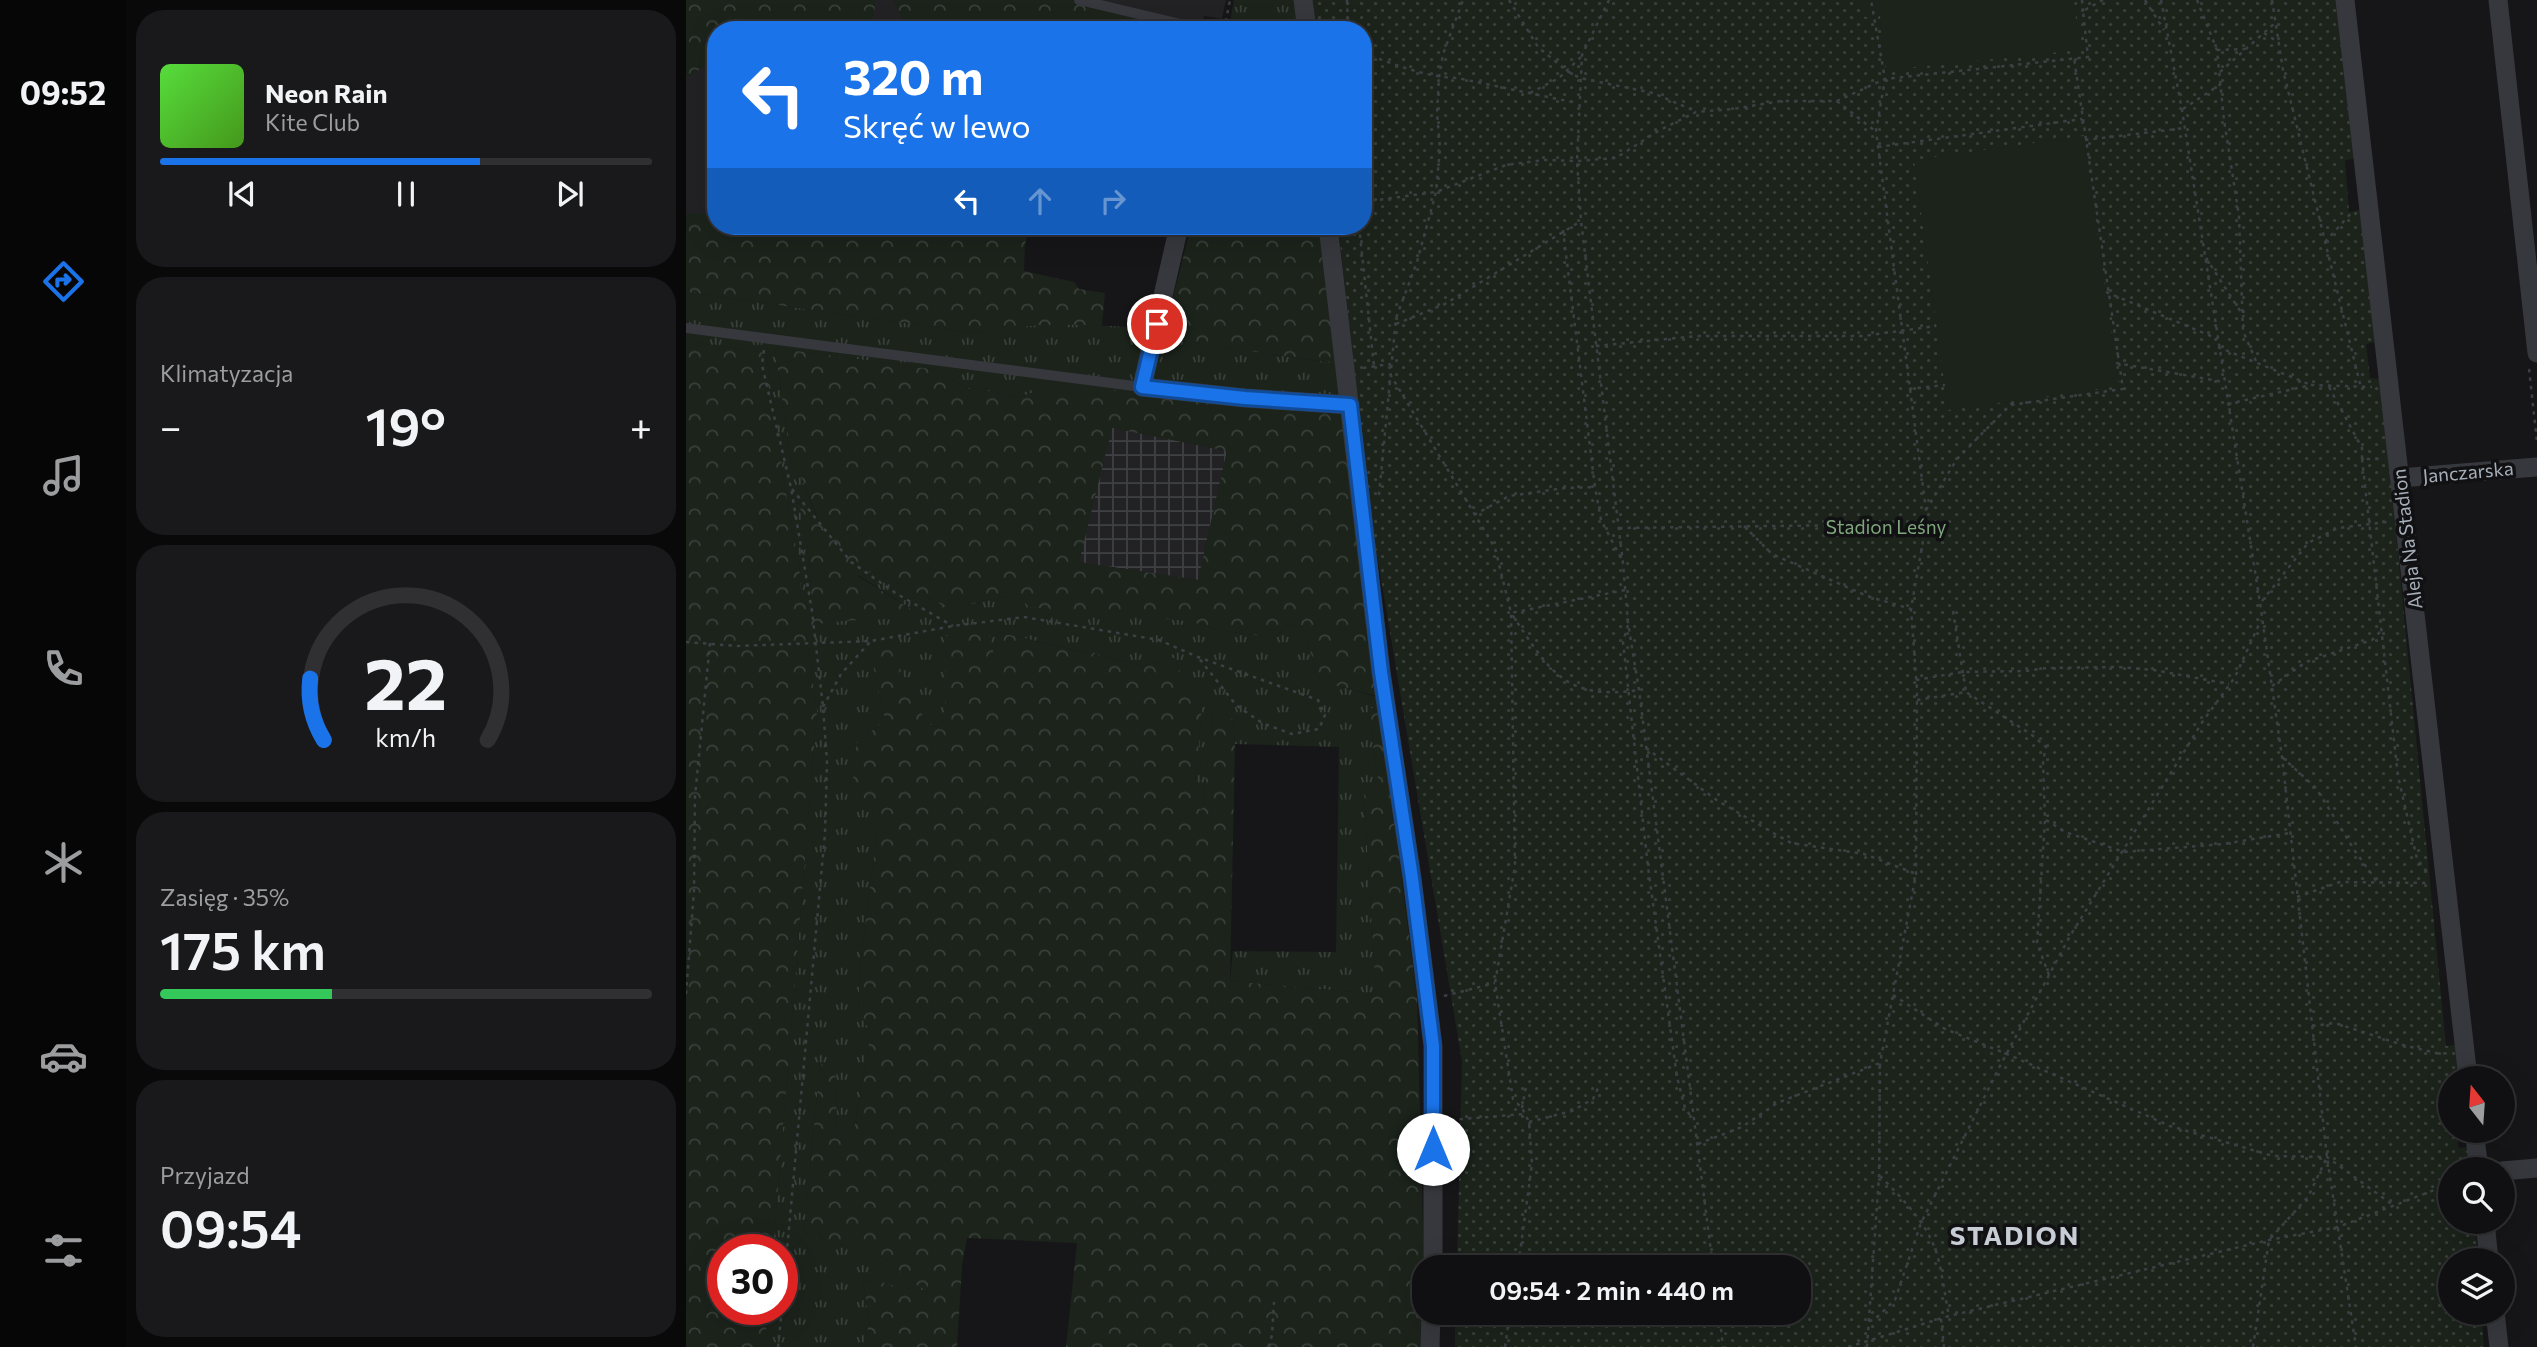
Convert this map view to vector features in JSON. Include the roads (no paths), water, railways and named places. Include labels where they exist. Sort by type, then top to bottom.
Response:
[{"type":"street","points":[[1303,0],[1306,21]]},
{"type":"street","name":"Aleja Na Stadion","points":[[2345,0],[2467,1066]]},
{"type":"street","points":[[2498,0],[2537,354]]},
{"type":"street","points":[[1177,235],[1142,387],[1350,405]]},
{"type":"street","points":[[1329,235],[1381,672],[1412,878],[1433,1046],[1433,1255]]},
{"type":"street","name":"Janczarska","points":[[2399,468],[2537,467]]},
{"type":"street","points":[[2515,1170],[2537,1168]]},
{"type":"street","points":[[1430,1347],[1431,1325]]},
{"type":"street","points":[[2496,1325],[2499,1347]]},
{"type":"lane","points":[[1079,0],[1168,21]]},
{"type":"lane","points":[[686,328],[1142,387]]},
{"type":"district","name":"STADION","points":[[2015,1236]]},
{"type":"park label","name":"Stadion Leśny","points":[[1886,527]]}]
